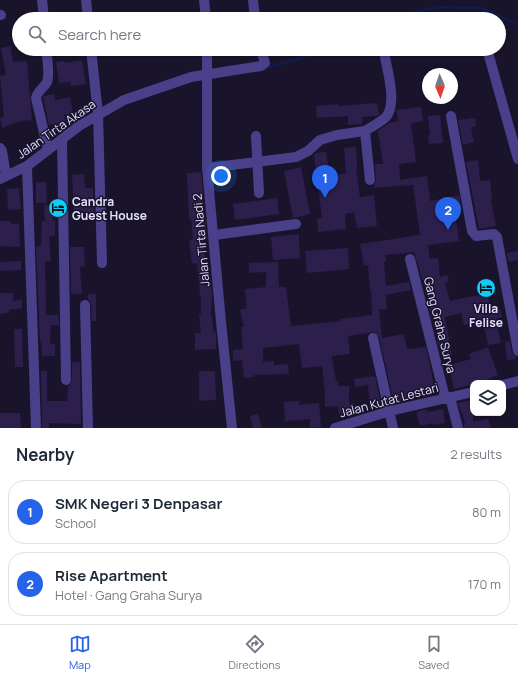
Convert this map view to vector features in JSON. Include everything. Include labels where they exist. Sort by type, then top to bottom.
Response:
[{"type":"street","points":[[42,0],[43,12]]},
{"type":"street","points":[[86,0],[87,12]]},
{"type":"street","points":[[204,0],[205,12]]},
{"type":"street","points":[[253,0],[254,12]]},
{"type":"street","points":[[46,56],[48,78],[46,84],[37,93],[36,98],[48,150]]},
{"type":"street","points":[[92,56],[98,114],[102,263]]},
{"type":"street","name":"Jalan Tirta Nadi 2","points":[[207,56],[207,168],[232,428]]},
{"type":"street","name":"Jalan Tirta Akasa","points":[[3,178],[27,166],[98,114],[124,100],[146,91],[191,77],[261,66],[265,64],[263,56]]},
{"type":"street","points":[[488,56],[518,159]]},
{"type":"street","points":[[207,168],[296,157],[308,151],[320,140],[337,135],[365,131],[386,117],[390,110],[392,98],[385,58]]},
{"type":"street","points":[[451,116],[472,231],[476,236],[494,234],[497,237],[518,351]]},
{"type":"street","points":[[365,131],[370,180]]},
{"type":"street","points":[[256,136],[259,193]]},
{"type":"street","points":[[62,139],[66,380]]},
{"type":"street","points":[[0,148],[2,151],[3,178]]},
{"type":"street","points":[[27,166],[36,428]]},
{"type":"street","points":[[214,234],[296,224]]},
{"type":"street","name":"Gang Graha Surya","points":[[410,259],[448,398],[458,428]]},
{"type":"street","points":[[85,305],[88,428]]},
{"type":"street","points":[[373,338],[394,428]]},
{"type":"street","points":[[506,384],[518,382]]},
{"type":"street","name":"Jalan Kutat Lestari","points":[[334,428],[390,411],[470,393]]},
{"type":"building","points":[[10,46],[13,62],[27,61],[32,120],[21,121],[2,128],[0,118],[4,117],[0,76],[6,75],[1,48]]},
{"type":"building","points":[[82,60],[86,84],[71,86],[70,82],[59,83],[56,62],[64,61],[65,63]]},
{"type":"building","points":[[54,94],[55,100],[70,97],[73,114],[64,115],[66,122],[49,125],[43,98],[44,96]]},
{"type":"building","points":[[377,103],[379,115],[362,117],[362,124],[348,125],[348,116],[317,118],[316,106]]},
{"type":"building","points":[[421,107],[423,121],[411,123],[416,162],[399,164],[400,180],[427,176],[430,201],[459,195],[462,210],[455,212],[459,241],[428,245],[430,259],[438,258],[440,277],[447,275],[449,282],[445,283],[450,301],[488,294],[490,311],[500,309],[502,317],[496,319],[501,343],[488,345],[483,321],[464,325],[461,313],[445,317],[452,356],[442,358],[436,337],[440,337],[437,319],[432,320],[429,308],[431,308],[414,252],[385,255],[386,262],[384,262],[386,286],[409,282],[411,290],[386,295],[387,309],[379,309],[382,338],[404,334],[407,349],[426,347],[434,389],[407,392],[409,400],[394,403],[379,337],[375,332],[348,336],[350,354],[332,356],[336,381],[338,381],[338,386],[349,386],[349,404],[354,403],[354,412],[339,414],[338,406],[325,407],[322,366],[302,368],[299,344],[263,348],[263,362],[274,361],[274,365],[288,364],[289,374],[254,375],[254,377],[244,378],[242,360],[233,361],[233,350],[243,349],[241,327],[244,327],[240,310],[247,308],[245,289],[266,287],[266,272],[249,273],[249,263],[278,262],[279,287],[286,287],[291,326],[341,321],[340,319],[372,315],[368,265],[364,266],[360,244],[420,235],[413,185],[374,188],[376,179],[375,164],[383,164],[378,131],[389,123],[398,121],[396,110]]},
{"type":"building","points":[[440,115],[443,143],[429,144],[428,135],[430,134],[428,116]]},
{"type":"building","points":[[475,118],[476,126],[471,127],[474,142],[463,145],[458,120]]},
{"type":"building","points":[[356,147],[356,167],[360,197],[374,195],[377,226],[357,228],[354,212],[345,214],[346,229],[318,232],[317,219],[322,218],[314,155],[316,153],[326,152],[330,176],[346,173],[344,148]]},
{"type":"building","points":[[478,160],[480,181],[490,180],[491,200],[496,226],[479,229],[466,162]]},
{"type":"building","points":[[301,167],[310,214],[293,218],[284,171]]},
{"type":"building","points":[[201,172],[207,238],[203,238],[206,265],[209,265],[212,295],[211,313],[214,332],[216,332],[216,349],[195,350],[195,333],[201,333],[199,314],[201,314],[201,296],[197,263],[192,264],[189,240],[193,239],[191,219],[189,219],[187,173]]},
{"type":"building","points":[[84,174],[85,188],[93,188],[94,219],[74,218],[72,175]]},
{"type":"building","points":[[36,182],[46,182],[47,203],[36,203]]},
{"type":"building","points":[[19,188],[21,209],[8,210],[7,189]]},
{"type":"building","points":[[277,198],[279,214],[235,220],[233,204]]},
{"type":"building","points":[[44,205],[52,205],[53,221],[55,221],[55,236],[49,236],[51,261],[45,261],[46,315],[58,315],[59,325],[51,325],[50,344],[55,344],[55,356],[42,356],[40,341],[36,247],[41,246],[42,221],[45,221]]},
{"type":"building","points":[[0,221],[11,221],[11,224],[19,224],[20,247],[0,246]]},
{"type":"building","points":[[299,234],[300,258],[273,260],[271,237]]},
{"type":"building","points":[[70,247],[84,247],[85,266],[80,267],[82,294],[71,294]]},
{"type":"building","points":[[348,248],[349,269],[307,273],[305,251]]},
{"type":"building","points":[[518,251],[518,260],[508,262],[507,253]]},
{"type":"building","points":[[21,261],[21,270],[0,271],[0,262]]},
{"type":"building","points":[[0,293],[13,293],[13,301],[22,300],[22,308],[9,310],[9,313],[0,314]]},
{"type":"building","points":[[88,294],[96,294],[96,321],[92,321],[91,304],[88,299]]},
{"type":"building","points":[[14,329],[22,329],[23,367],[15,367]]},
{"type":"building","points":[[510,341],[512,353],[516,359],[507,360],[505,342]]},
{"type":"building","points":[[488,347],[498,375],[486,380],[470,380],[470,385],[454,389],[448,365],[471,359],[469,354]]},
{"type":"building","points":[[72,362],[80,362],[81,424],[49,423],[49,428],[42,428],[41,371],[47,371],[47,401],[67,401],[68,386],[72,380]]},
{"type":"building","points":[[199,371],[215,371],[216,400],[199,401]]},
{"type":"building","points":[[375,376],[381,405],[370,406],[368,385],[355,387],[354,379]]},
{"type":"building","points":[[299,401],[299,405],[319,403],[321,427],[310,428],[310,419],[285,421],[284,402]]},
{"type":"building","points":[[470,401],[470,416],[473,416],[473,422],[488,419],[491,428],[464,428],[465,424],[458,403]]},
{"type":"building","points":[[427,409],[427,412],[443,409],[445,423],[433,425],[433,423],[420,426],[416,412]]},
{"type":"building","points":[[0,413],[20,413],[21,428],[0,428]]},
{"type":"building","points":[[258,414],[262,428],[253,428],[250,416]]},
{"type":"waterway","points":[[416,12],[439,7],[479,8],[491,12]]},
{"type":"waterway","points":[[506,19],[518,23]]},
{"type":"waterway","points":[[269,67],[309,56]]},
{"type":"place","name":"SMK Negeri 3 Denpasar","points":[[325,198]]},
{"type":"place","name":"Candra Guest House","points":[[58,208]]},
{"type":"place","name":"Rise Apartment","points":[[448,230]]},
{"type":"place","name":"Villa Felise","points":[[486,288]]}]
